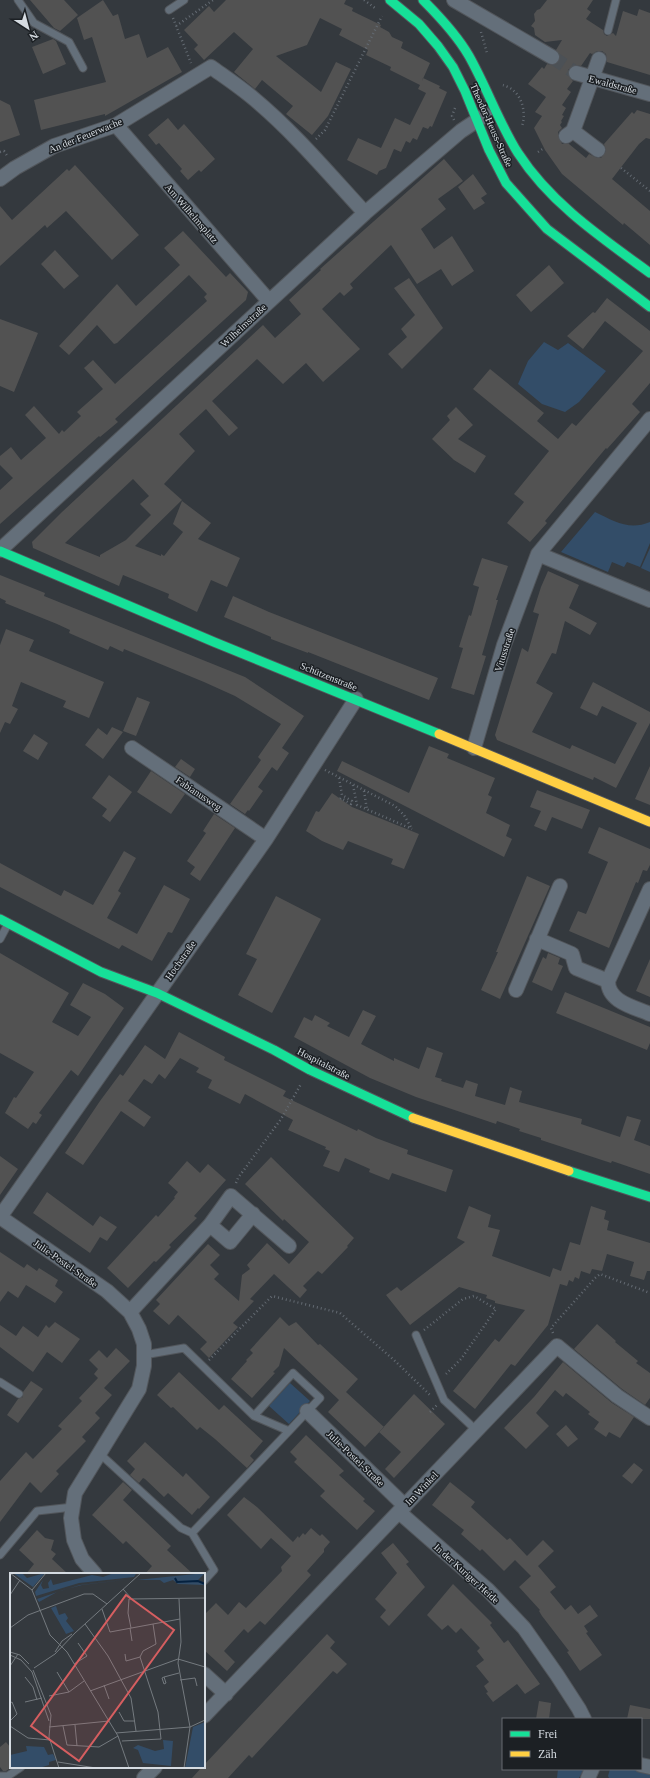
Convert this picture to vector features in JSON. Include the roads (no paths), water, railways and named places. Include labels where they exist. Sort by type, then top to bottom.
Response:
[{"type":"main road","name":"Theodor-Heuss-Straße","points":[[423,0],[443,20],[468,55],[509,138],[527,166],[555,200],[650,273]]},
{"type":"main road","name":"Theodor-Heuss-Straße","points":[[395,1],[419,24],[438,46],[453,67],[489,150],[506,183],[547,229],[650,307]]},
{"type":"main road","name":"Schützenstraße","points":[[0,551],[214,642],[356,699],[650,822]]},
{"type":"main road","name":"Hospitalstraße","points":[[4,921],[101,972],[157,993],[274,1050],[310,1070],[421,1122],[650,1197]]},
{"type":"street","points":[[454,0],[552,57]]},
{"type":"street","points":[[598,150],[570,134],[593,79],[599,59]]},
{"type":"street","name":"An der Feuerwache","points":[[0,179],[15,168],[54,146],[116,125],[211,67],[254,99],[307,149],[365,213]]},
{"type":"street","name":"Ewaldstraße","points":[[576,73],[650,94]]},
{"type":"street","name":"Wilhelmstraße","points":[[0,551],[365,213],[461,131],[495,109]]},
{"type":"street","name":"Am Wilhelmsplatz","points":[[116,125],[269,301]]},
{"type":"street","name":"Vitusstraße","points":[[474,748],[504,645],[538,554],[650,419]]},
{"type":"street","points":[[538,554],[650,600]]},
{"type":"street","name":"Hochstraße","points":[[0,1217],[266,839],[356,699]]},
{"type":"street","name":"Fabianusweg","points":[[132,748],[266,839]]},
{"type":"street","points":[[516,990],[560,886]]},
{"type":"street","points":[[650,889],[608,981],[608,990],[612,996],[650,1014]]},
{"type":"street","points":[[537,939],[572,954],[576,968],[608,981]]},
{"type":"street","points":[[130,1312],[210,1225],[231,1196],[289,1246]]},
{"type":"street","points":[[210,1225],[230,1242],[253,1214]]},
{"type":"street","name":"Julie-Postel-Straße","points":[[0,1217],[107,1291],[130,1312],[139,1329],[144,1344],[144,1366],[139,1389],[75,1493],[71,1518],[74,1540],[82,1559],[94,1573]]},
{"type":"street","name":"Im Winkel","points":[[205,1715],[477,1431],[556,1346],[617,1396],[650,1418]]},
{"type":"street","name":"Julie-Postel-Straße","points":[[307,1411],[402,1509]]},
{"type":"street","name":"In der Kuriger Heide","points":[[402,1509],[488,1590],[524,1628],[557,1675],[584,1718]]},
{"type":"street","points":[[205,1675],[226,1694]]},
{"type":"street","points":[[144,1778],[154,1768]]},
{"type":"lane","points":[[18,0],[34,23],[68,42],[84,68]]},
{"type":"lane","points":[[169,10],[184,0]]},
{"type":"lane","points":[[608,31],[616,0]]},
{"type":"lane","points":[[0,939],[4,921]]},
{"type":"lane","points":[[416,1335],[444,1400],[477,1431]]},
{"type":"lane","points":[[144,1355],[184,1348],[254,1416],[289,1431]]},
{"type":"lane","points":[[192,1533],[320,1398],[293,1373],[254,1416]]},
{"type":"lane","points":[[0,1382],[19,1394]]},
{"type":"lane","points":[[99,1454],[180,1528],[192,1533],[214,1570],[205,1580]]},
{"type":"lane","points":[[0,1555],[37,1511],[73,1507]]},
{"type":"lane","points":[[0,1776],[8,1776],[20,1768]]},
{"type":"tunnel","points":[[552,57],[576,73]]}]
